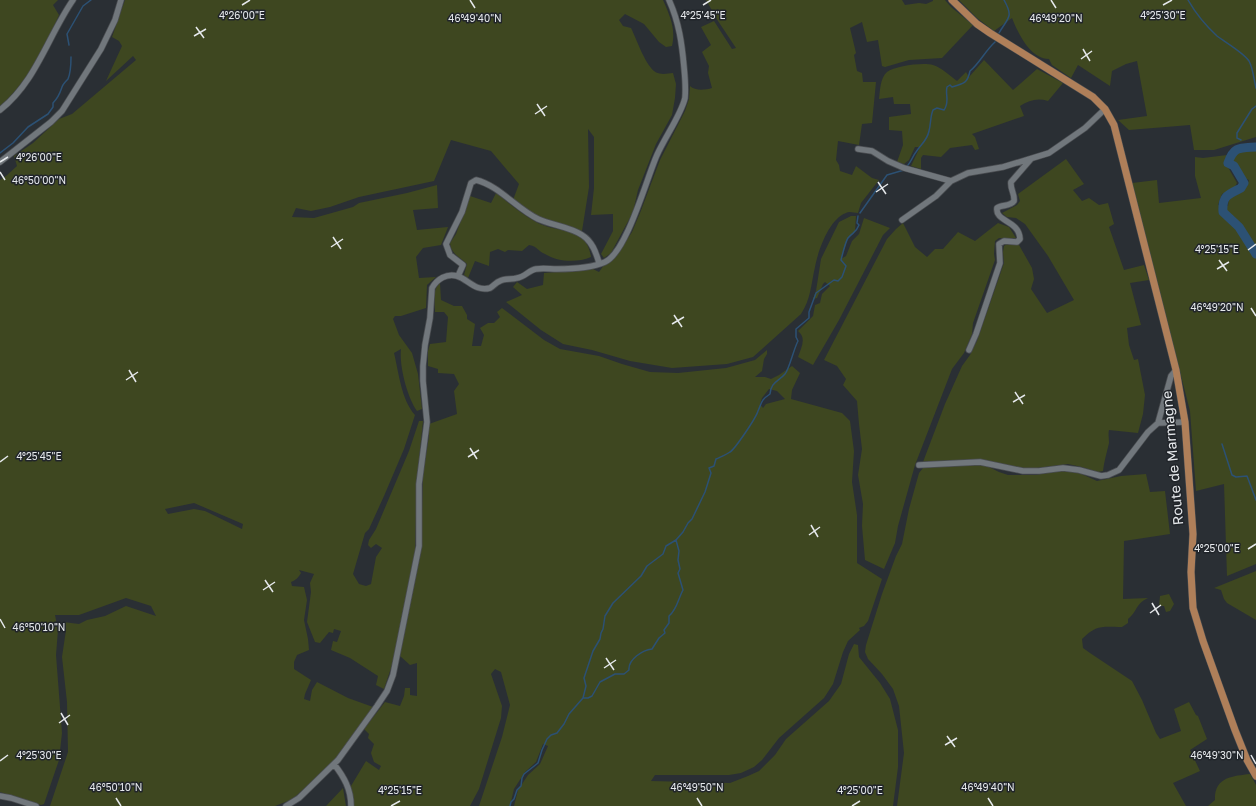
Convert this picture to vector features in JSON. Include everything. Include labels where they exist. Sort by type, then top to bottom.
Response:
[{"type":"main road","name":"Route de Marmagne","points":[[952,0],[976,24],[1084,90],[1105,109],[1112,121],[1117,135],[1176,370],[1185,422],[1193,534],[1191,572],[1193,608],[1203,641],[1247,760],[1256,776]]},
{"type":"street","points":[[0,110],[23,88],[41,59],[60,20],[73,0]]},
{"type":"street","points":[[0,162],[51,122],[62,111],[101,49],[115,20],[122,0]]},
{"type":"street","points":[[286,806],[299,798],[334,764],[346,749],[377,706],[390,682],[394,668],[419,546],[419,484],[427,422],[423,366],[430,318],[432,288],[434,283],[442,277],[448,275],[458,276],[473,286],[490,288],[499,281],[518,278],[535,269],[575,268],[606,262],[615,252],[626,233],[639,204],[656,156],[680,110],[684,99],[686,87],[679,25],[669,0]]},
{"type":"street","points":[[902,220],[936,196],[951,181],[968,173],[1003,167],[1049,153],[1085,128],[1105,109]]},
{"type":"street","points":[[858,149],[872,151],[888,161],[906,168],[951,181]]},
{"type":"street","points":[[969,350],[976,334],[1000,263],[999,244],[1006,241],[1017,242],[1020,239],[1018,231],[1010,223],[999,217],[996,211],[1000,206],[1010,205],[1014,201],[1015,197],[1011,182],[1031,159]]},
{"type":"street","points":[[458,276],[463,265],[450,255],[446,244],[462,212],[471,183],[476,180],[496,189],[520,208],[539,220],[583,235],[593,246],[599,263]]},
{"type":"street","points":[[919,465],[980,462],[1023,471],[1067,468],[1101,476],[1108,475],[1119,470],[1148,432],[1158,423],[1171,376],[1176,370]]},
{"type":"street","points":[[1158,423],[1185,422]]},
{"type":"street","points":[[334,764],[348,786],[351,806]]},
{"type":"street","points":[[0,796],[36,806]]},
{"type":"green space","points":[[0,0],[58,0],[53,5],[59,15],[41,52],[27,75],[10,97],[0,106]]},
{"type":"green space","points":[[125,0],[663,0],[672,23],[672,46],[666,47],[659,42],[644,24],[625,14],[619,20],[623,26],[631,28],[650,67],[658,73],[673,73],[676,84],[672,115],[656,144],[638,190],[633,212],[611,253],[604,258],[601,254],[613,231],[613,214],[591,215],[594,188],[594,137],[588,129],[589,187],[582,231],[542,218],[513,200],[519,184],[491,151],[451,140],[434,181],[359,197],[330,207],[311,211],[296,208],[292,217],[314,218],[353,207],[359,203],[437,185],[438,208],[413,210],[417,230],[448,227],[441,245],[423,248],[416,257],[419,278],[436,277],[427,285],[426,308],[401,316],[395,316],[393,319],[399,335],[412,353],[418,374],[422,409],[417,411],[410,398],[401,363],[401,349],[394,353],[399,377],[410,409],[415,415],[404,449],[369,529],[365,533],[353,574],[359,584],[366,586],[371,584],[376,557],[382,548],[376,544],[371,548],[368,545],[369,540],[376,529],[409,451],[419,421],[423,421],[417,479],[415,552],[396,653],[384,689],[376,685],[378,676],[350,658],[331,650],[333,641],[337,642],[341,631],[334,629],[333,633],[329,632],[320,643],[315,642],[307,622],[311,592],[310,583],[314,574],[299,570],[301,573],[298,578],[291,582],[292,586],[304,587],[307,600],[304,620],[309,650],[297,655],[294,662],[294,669],[311,680],[304,699],[310,701],[312,690],[317,682],[348,698],[373,707],[334,761],[296,796],[275,806],[50,806],[68,752],[67,702],[62,657],[66,630],[63,622],[79,624],[87,620],[105,616],[126,606],[156,616],[151,606],[126,598],[79,615],[55,615],[58,630],[56,655],[62,733],[59,760],[44,804],[41,805],[0,792],[0,180],[17,166],[14,156],[33,143],[59,119],[72,114],[136,60],[133,56],[106,81],[122,46],[119,41],[112,37]],"holes":[[[194,503],[243,524],[242,529],[205,511],[194,509],[168,514],[165,509]]]},
{"type":"green space","points":[[706,0],[902,0],[905,5],[919,3],[926,4],[933,0],[945,0],[951,7],[973,25],[942,58],[909,60],[885,67],[882,66],[878,40],[867,42],[862,22],[850,28],[856,53],[854,55],[857,71],[862,73],[863,82],[876,82],[872,123],[862,124],[859,145],[838,141],[836,160],[840,171],[852,175],[856,166],[872,178],[879,180],[861,203],[858,213],[847,212],[840,216],[825,236],[815,267],[809,297],[801,314],[753,357],[727,364],[672,368],[630,361],[592,350],[563,344],[541,330],[506,302],[522,295],[513,287],[517,282],[527,289],[543,285],[544,273],[593,269],[599,272],[604,265],[615,258],[632,232],[660,160],[685,111],[689,99],[690,86],[700,90],[712,88],[708,73],[709,66],[702,52],[711,45],[701,27],[714,21],[732,49],[736,48]]},
{"type":"green space","points":[[959,0],[1256,0],[1256,137],[1214,150],[1194,150],[1190,125],[1129,130],[1118,120],[1147,116],[1137,61],[1126,64],[1112,71],[1110,86],[1078,65],[1071,78],[1052,65],[1049,59],[1036,55],[1031,50],[1021,38],[1012,18],[994,31],[977,18]]},
{"type":"green space","points":[[984,60],[1013,90],[1037,69],[1063,83],[1048,101],[1034,100],[1020,106],[1024,116],[972,134],[975,137],[979,149],[975,150],[972,145],[950,148],[941,157],[923,155],[921,158],[921,169],[911,166],[920,147],[915,147],[909,160],[904,164],[897,162],[903,145],[902,131],[889,130],[889,117],[911,114],[910,104],[894,104],[893,97],[879,99],[883,78],[887,72],[902,66],[928,64],[940,68],[957,81],[966,72],[969,77]]},
{"type":"green space","points":[[1256,143],[1256,564],[1227,576],[1224,484],[1196,491],[1190,411],[1132,183],[1157,180],[1159,203],[1201,198],[1195,176],[1195,157],[1203,158],[1227,155],[1231,150]],"holes":[[[1227,155],[1242,177],[1249,180],[1246,188],[1239,194],[1229,198],[1228,206],[1218,205],[1222,194],[1234,188],[1237,183],[1225,160]]]},
{"type":"green space","points":[[1066,159],[1084,184],[1073,190],[1082,201],[1089,198],[1099,205],[1108,203],[1114,224],[1109,227],[1124,270],[1144,265],[1149,280],[1130,283],[1141,325],[1127,328],[1129,345],[1134,360],[1138,359],[1145,395],[1143,414],[1138,433],[1109,430],[1109,443],[1103,471],[1098,472],[1068,464],[1029,469],[976,460],[923,462],[945,404],[962,366],[970,355],[977,341],[1004,263],[1004,246],[1007,244],[1019,245],[1032,268],[1034,279],[1031,289],[1047,313],[1074,300],[1048,256],[1025,224],[1016,218],[1007,217],[1002,213],[1017,205],[1020,201],[1018,194]]},
{"type":"green space","points":[[496,193],[520,212],[536,222],[544,226],[577,235],[584,240],[591,257],[574,261],[556,259],[529,245],[522,251],[508,250],[505,252],[498,249],[490,252],[489,266],[475,261],[468,278],[464,275],[467,264],[454,253],[450,243],[456,234],[470,196],[491,203]]},
{"type":"green space","points":[[851,216],[856,216],[855,231],[848,238],[841,259],[846,256],[852,241],[859,234],[864,218],[890,228],[883,235],[839,320],[813,365],[798,357],[803,340],[798,331],[813,316],[815,305],[820,303],[822,294],[830,286],[825,282],[817,298],[813,299],[816,291],[821,259],[839,222]]},
{"type":"green space","points":[[903,223],[915,247],[927,257],[935,249],[943,249],[958,232],[975,241],[998,223],[1009,227],[1016,238],[999,238],[995,241],[995,260],[973,323],[972,334],[964,353],[952,369],[915,465],[898,526],[895,543],[884,569],[865,560],[862,526],[863,504],[858,475],[862,449],[857,401],[843,385],[846,379],[837,366],[824,360],[887,239]]},
{"type":"green space","points":[[440,283],[441,300],[454,306],[462,306],[467,315],[467,319],[475,324],[472,346],[481,346],[484,335],[480,328],[488,323],[494,323],[500,317],[497,312],[502,308],[544,340],[560,349],[599,356],[650,372],[678,373],[726,368],[755,360],[767,350],[762,371],[755,377],[765,377],[771,379],[792,366],[800,373],[792,390],[791,399],[842,413],[850,421],[854,451],[852,482],[857,515],[857,563],[882,579],[868,621],[864,626],[859,628],[860,630],[848,641],[833,684],[824,698],[779,738],[762,760],[754,767],[741,773],[729,775],[655,775],[651,781],[730,783],[759,771],[775,755],[786,739],[829,701],[841,684],[849,654],[854,644],[858,645],[859,657],[880,683],[890,699],[898,730],[898,767],[893,806],[514,806],[518,790],[528,775],[540,764],[548,746],[543,744],[536,762],[525,772],[514,789],[510,806],[479,806],[502,737],[510,705],[501,672],[495,669],[491,674],[502,706],[501,718],[479,789],[470,806],[354,806],[351,786],[366,761],[379,770],[381,766],[374,762],[371,753],[374,744],[368,738],[369,734],[364,729],[385,702],[400,706],[405,688],[410,688],[410,695],[417,696],[417,663],[410,665],[400,656],[421,552],[423,475],[429,436],[429,424],[457,414],[454,391],[459,384],[454,374],[438,373],[438,369],[428,366],[428,351],[430,344],[446,342],[448,317],[444,312],[435,312],[434,296],[437,286]],"holes":[[[769,389],[777,391],[785,399],[766,404],[763,408],[760,404],[762,398]]]},
{"type":"green space","points":[[975,463],[985,465],[1008,475],[1036,475],[1065,470],[1077,472],[1097,481],[1121,476],[1146,474],[1150,492],[1165,491],[1170,534],[1124,541],[1123,599],[1148,598],[1139,605],[1128,619],[1128,623],[1122,627],[1100,627],[1087,634],[1082,639],[1083,648],[1132,681],[1160,739],[1181,731],[1174,709],[1189,702],[1198,716],[1207,739],[1190,750],[1200,771],[1173,783],[1186,806],[897,806],[904,753],[899,706],[893,689],[868,659],[865,652],[866,645],[882,594],[902,544],[909,509],[919,473],[923,468],[931,466]]},
{"type":"green space","points":[[1256,571],[1256,620],[1227,603],[1221,590],[1214,588]]},
{"type":"green space","points":[[1169,594],[1174,604],[1170,611],[1166,612],[1164,606],[1159,606],[1160,596]]},
{"type":"green space","points":[[1250,774],[1256,785],[1256,806],[1208,806],[1215,800],[1216,792],[1221,782],[1231,777]]},
{"type":"green space","points":[[343,788],[346,806],[326,806]]},
{"type":"waterway","points":[[69,45],[67,34],[83,6],[91,0]]},
{"type":"waterway","points":[[999,33],[1009,17],[1009,10],[1004,0]]},
{"type":"waterway","points":[[1188,0],[1198,15],[1217,36],[1247,58],[1256,88]]},
{"type":"waterway","points":[[906,167],[927,137],[933,110],[937,108],[944,110],[946,107],[947,87],[950,85],[952,87],[962,84],[966,81],[970,71],[995,42]]},
{"type":"waterway","points":[[0,153],[13,143],[28,127],[48,114],[53,107],[53,103],[57,99],[63,85],[68,79],[71,57]]},
{"type":"waterway","points":[[1241,140],[1237,138],[1237,133],[1252,109],[1256,106]]},
{"type":"waterway","points":[[1239,148],[1242,145]]},
{"type":"waterway","points":[[1256,147],[1238,149],[1230,157],[1228,163],[1234,166],[1244,183],[1241,188],[1232,192],[1223,202],[1223,212],[1239,227],[1256,254]]},
{"type":"waterway","points":[[860,213],[887,175],[904,170]]},
{"type":"waterway","points":[[510,806],[517,790],[521,786],[524,774],[538,763],[547,739],[551,735],[557,733],[569,714],[583,698],[586,686],[584,678],[593,651],[600,639],[605,616],[613,603],[641,576],[647,566],[663,554],[666,546],[676,540],[683,532],[692,519],[705,492],[711,473],[709,468],[714,466],[716,459],[733,450],[756,415],[762,401],[770,394],[773,385],[787,372],[798,341],[796,337],[796,329],[809,318],[809,312],[816,293],[834,280],[838,281],[842,277],[846,266],[841,260],[848,238],[858,228],[858,216]]},
{"type":"waterway","points":[[1222,444],[1232,475],[1236,477],[1247,476],[1256,500]]},
{"type":"waterway","points":[[583,698],[592,696],[600,682],[615,674],[624,674],[629,670],[629,666],[633,659],[644,651],[652,649],[659,638],[665,633],[664,630],[669,623],[669,616],[676,608],[683,590],[678,573],[680,569],[678,560],[679,551],[676,540]]}]
